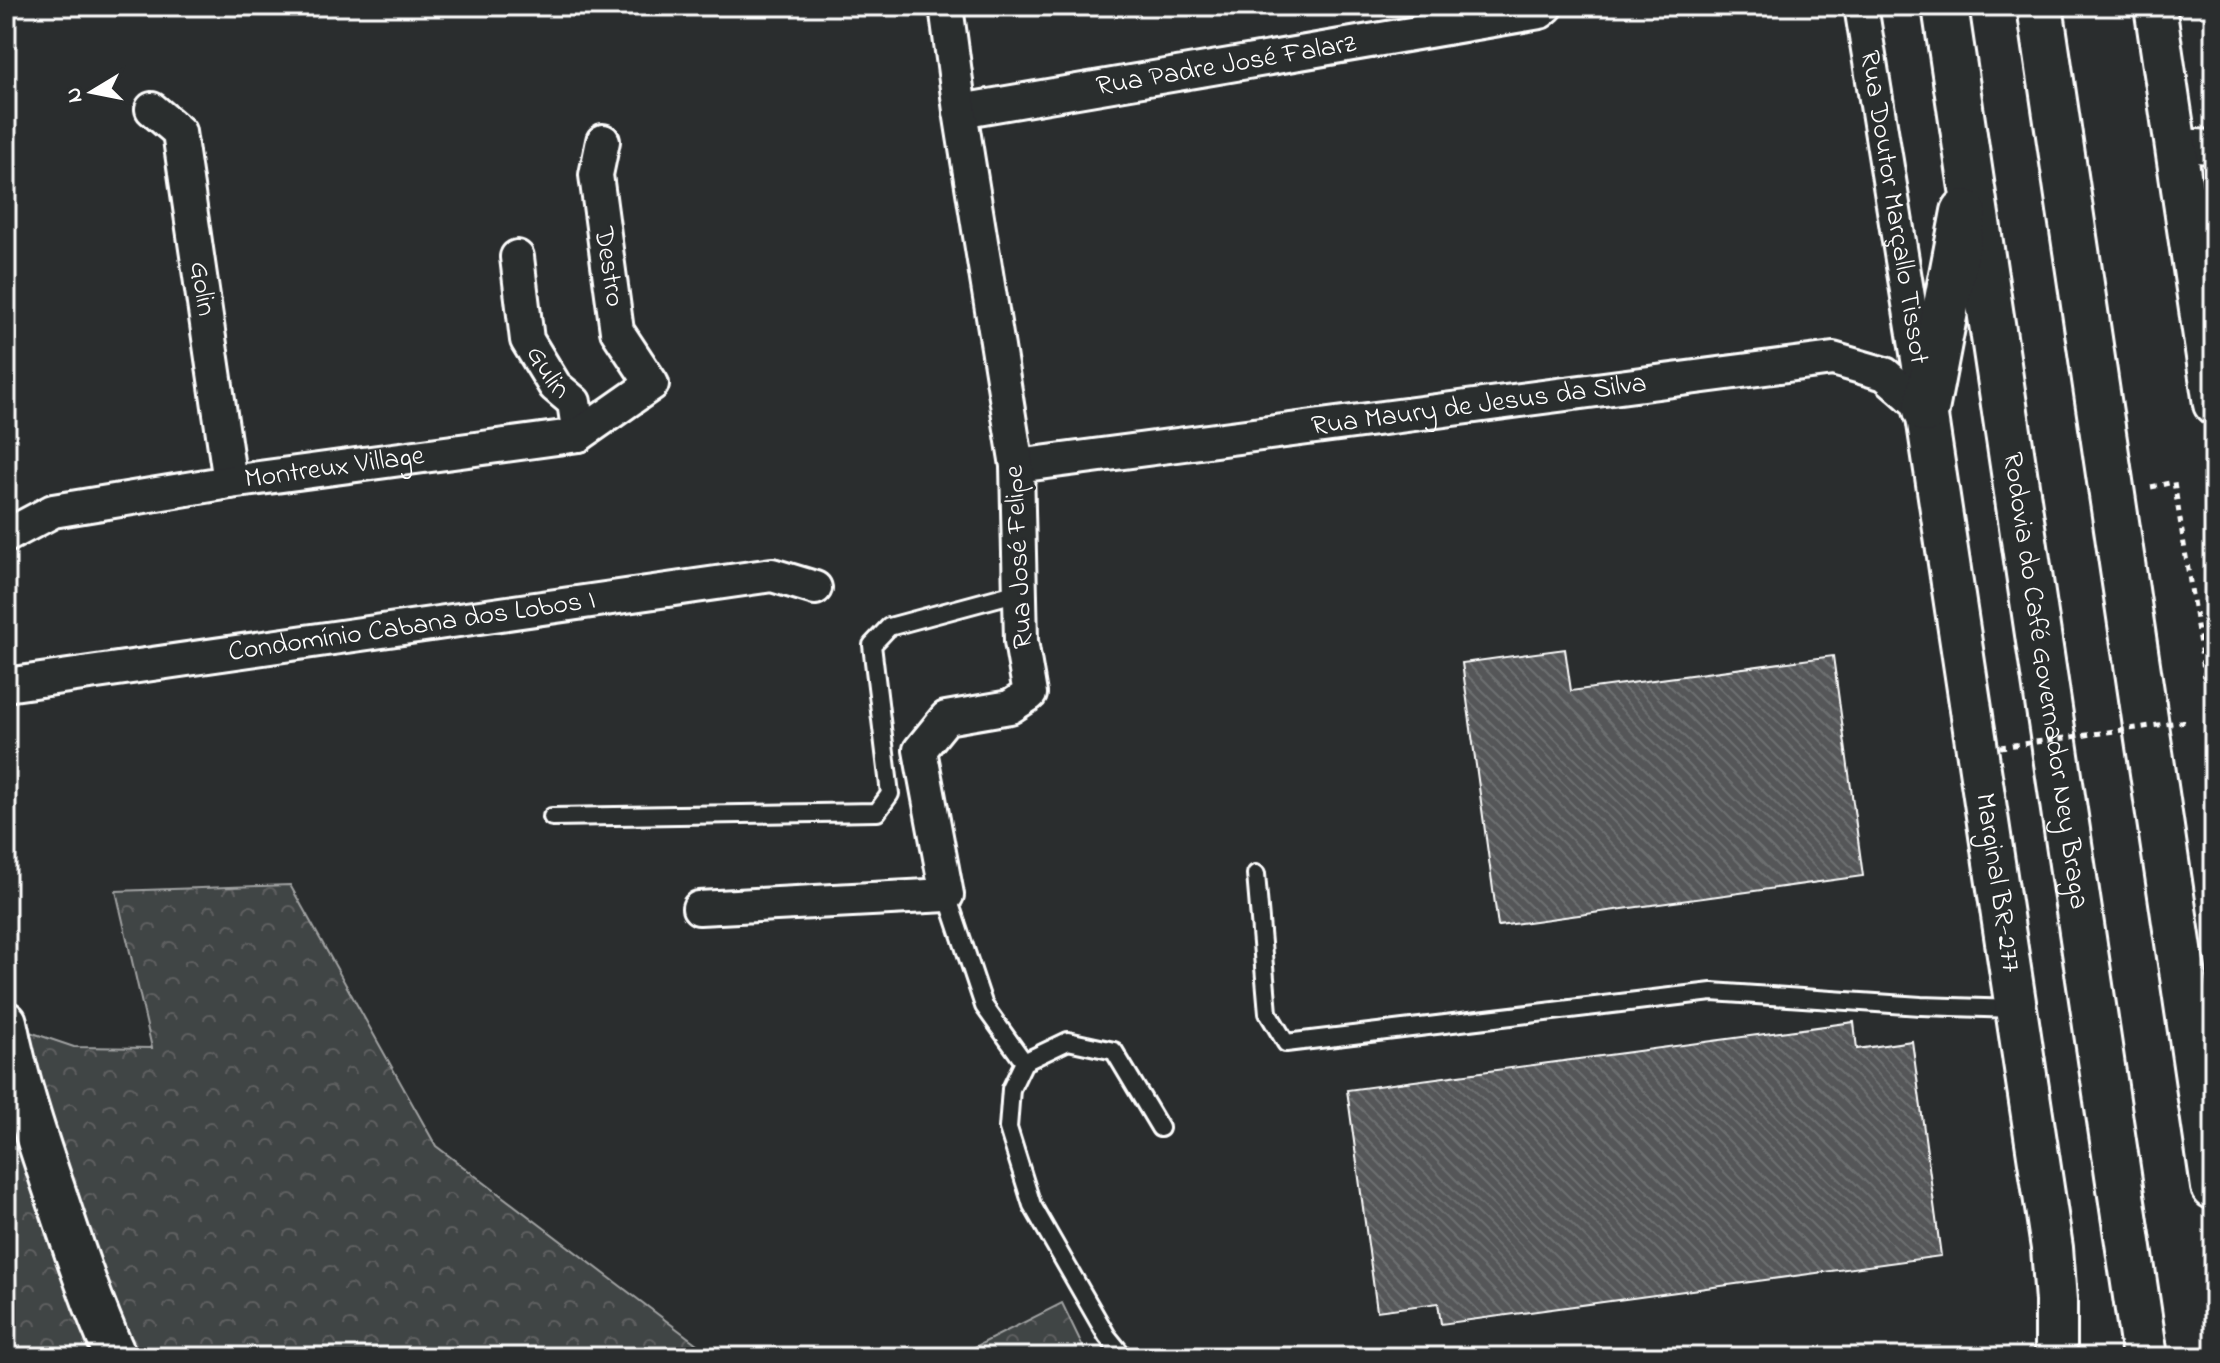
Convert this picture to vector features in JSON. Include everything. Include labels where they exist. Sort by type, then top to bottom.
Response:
[{"type":"highway","name":"Rodovia do Café Governador Ney Braga","points":[[1945,6],[2145,1357]]},
{"type":"highway","points":[[2040,6],[2214,1187]]},
{"type":"highway","points":[[1926,410],[1971,179]]},
{"type":"street","name":"Rua José Felipe","points":[[946,6],[1017,466],[1021,641],[1030,694],[1010,707],[946,718],[920,750],[947,895]]},
{"type":"street","name":"Rua Doutor Marçallo Tissot","points":[[1861,6],[1926,410]]},
{"type":"street","points":[[2155,6],[2195,146],[2214,404]]},
{"type":"street","name":"Rua Padre José Falarz","points":[[960,111],[1543,9]]},
{"type":"street","name":"Golin","points":[[152,109],[179,132],[230,482]]},
{"type":"street","name":"Destro","points":[[603,141],[596,175],[617,331],[652,384]]},
{"type":"street","name":"Gulin","points":[[517,257],[527,340],[555,386],[574,402],[579,435]]},
{"type":"street","name":"Rua Maury de Jesus da Silva","points":[[1017,466],[1833,359],[1885,374],[1926,410]]},
{"type":"street","name":"Montreux Village","points":[[6,536],[53,511],[230,482],[579,435],[652,384]]},
{"type":"street","name":"Marginal BR-277","points":[[1926,410],[2052,1248],[2056,1357]]},
{"type":"street","name":"Condomínio Cabana dos Lobos I","points":[[6,685],[772,575],[815,588]]},
{"type":"street","points":[[699,908],[947,895]]},
{"type":"street","points":[[6,1022],[15,1071],[91,1302],[116,1357]]},
{"type":"lane","points":[[552,817],[877,812],[890,794],[872,645],[889,627],[1019,592]]},
{"type":"lane","points":[[1256,874],[1268,1013],[1286,1043],[1712,992],[2017,1009]]},
{"type":"lane","name":"Rua José Felipe","points":[[947,895],[984,1006],[1024,1062]]},
{"type":"lane","points":[[1124,1357],[1107,1336],[1032,1205],[1008,1128],[1011,1089],[1024,1062],[1068,1041],[1114,1051],[1160,1128]]},
{"type":"path","points":[[2148,488],[2174,482],[2210,707],[2214,707]]},
{"type":"path","points":[[2000,747],[2187,721],[2184,706]]},
{"type":"green space","points":[[290,885],[436,1146],[714,1357],[6,1357],[6,1024],[74,1047],[152,1048],[116,891]]},
{"type":"green space","points":[[1062,1303],[1088,1357],[927,1357],[971,1349]]},
{"type":"building","points":[[1565,649],[1571,691],[1833,656],[1863,876],[1498,926],[1462,663]]},
{"type":"building","points":[[1854,1022],[1857,1049],[1912,1041],[1941,1256],[1441,1324],[1438,1303],[1377,1311],[1347,1090]]}]
